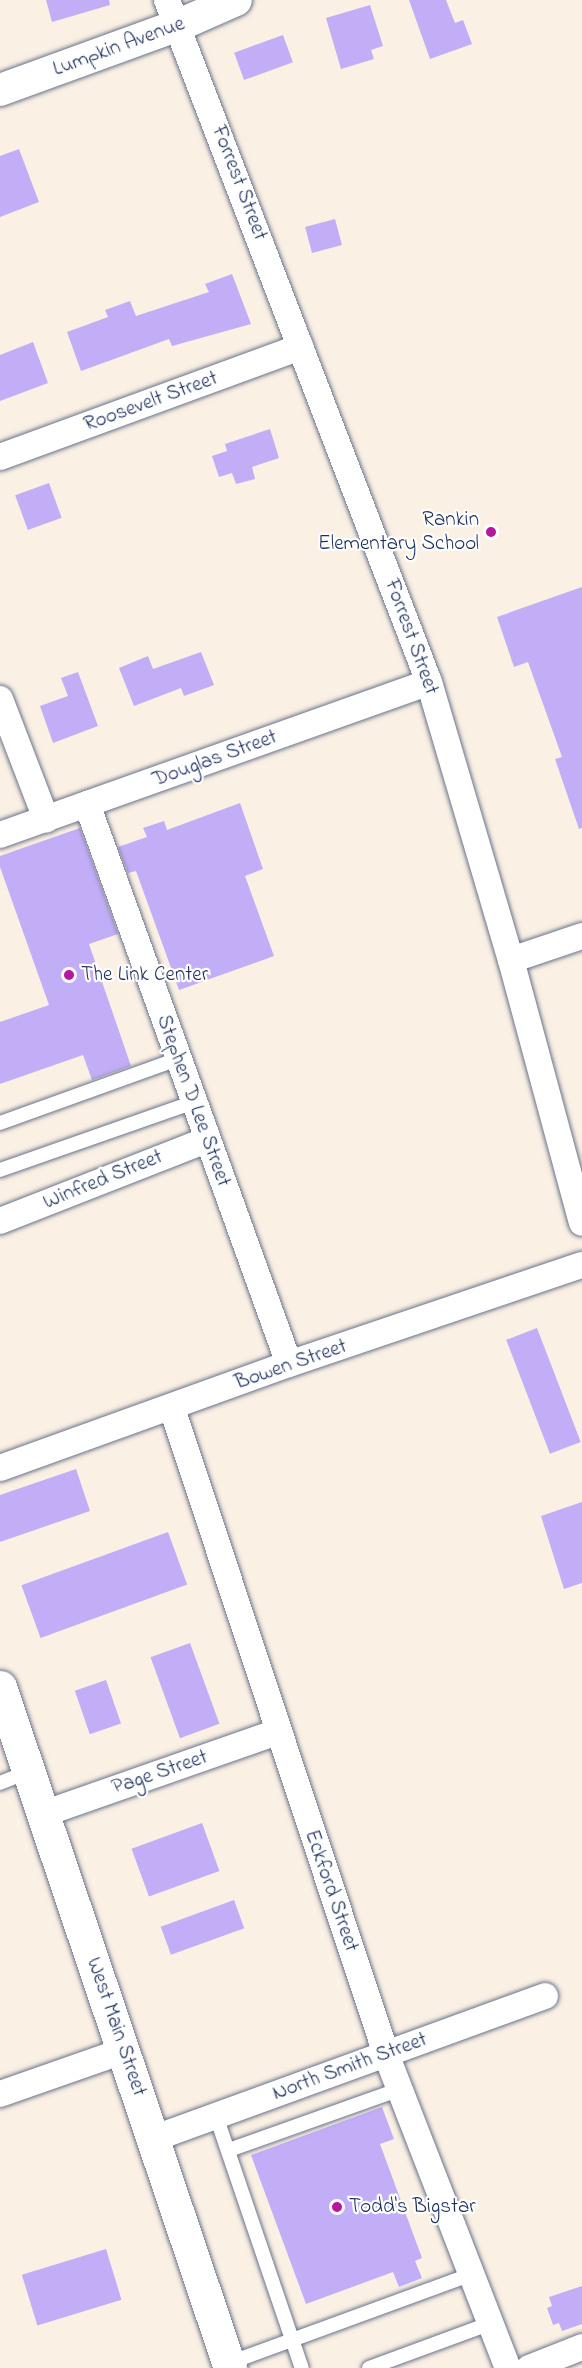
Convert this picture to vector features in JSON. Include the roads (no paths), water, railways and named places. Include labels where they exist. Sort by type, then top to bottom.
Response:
[{"type":"main road","name":"West Main Street","points":[[3,1705],[14,1777],[44,1814],[123,2051],[155,2138],[229,2366]]},
{"type":"street","name":"Lumpkin Avenue","points":[[0,90],[173,13],[236,0]]},
{"type":"street","name":"Forrest Street","points":[[173,13],[429,682],[511,960],[582,1223]]},
{"type":"street","name":"Roosevelt Street","points":[[0,457],[301,347]]},
{"type":"street","name":"Douglas Street","points":[[0,835],[429,682]]},
{"type":"street","points":[[0,699],[46,819]]},
{"type":"street","name":"Stephen D Lee Street","points":[[87,804],[289,1364]]},
{"type":"street","points":[[511,960],[582,936]]},
{"type":"street","name":"Winfred Street","points":[[0,1221],[207,1140]]},
{"type":"street","name":"Bowen Street","points":[[0,1468],[289,1364],[582,1265]]},
{"type":"street","name":"Eckford Street","points":[[172,1408],[277,1732],[386,2054],[508,2368]]},
{"type":"street","name":"Page Street","points":[[44,1814],[277,1732]]},
{"type":"street","name":"North Smith Street","points":[[155,2138],[545,1996]]},
{"type":"street","points":[[0,2094],[123,2051]]},
{"type":"street","points":[[529,2368],[582,2347]]},
{"type":"lane","points":[[0,1123],[178,1059]]},
{"type":"lane","points":[[0,1170],[194,1102]]},
{"type":"lane","points":[[229,2150],[400,2089]]},
{"type":"lane","points":[[216,2116],[302,2368]]},
{"type":"lane","points":[[229,2366],[292,2340],[472,2274]]},
{"type":"lane","points":[[369,2368],[491,2323]]},
{"type":"place","name":"Rankin Elementary School","points":[[491,532]]},
{"type":"place","name":"The Link Center","points":[[69,975]]},
{"type":"place","name":"Todd's Bigstar","points":[[337,2207]]}]
